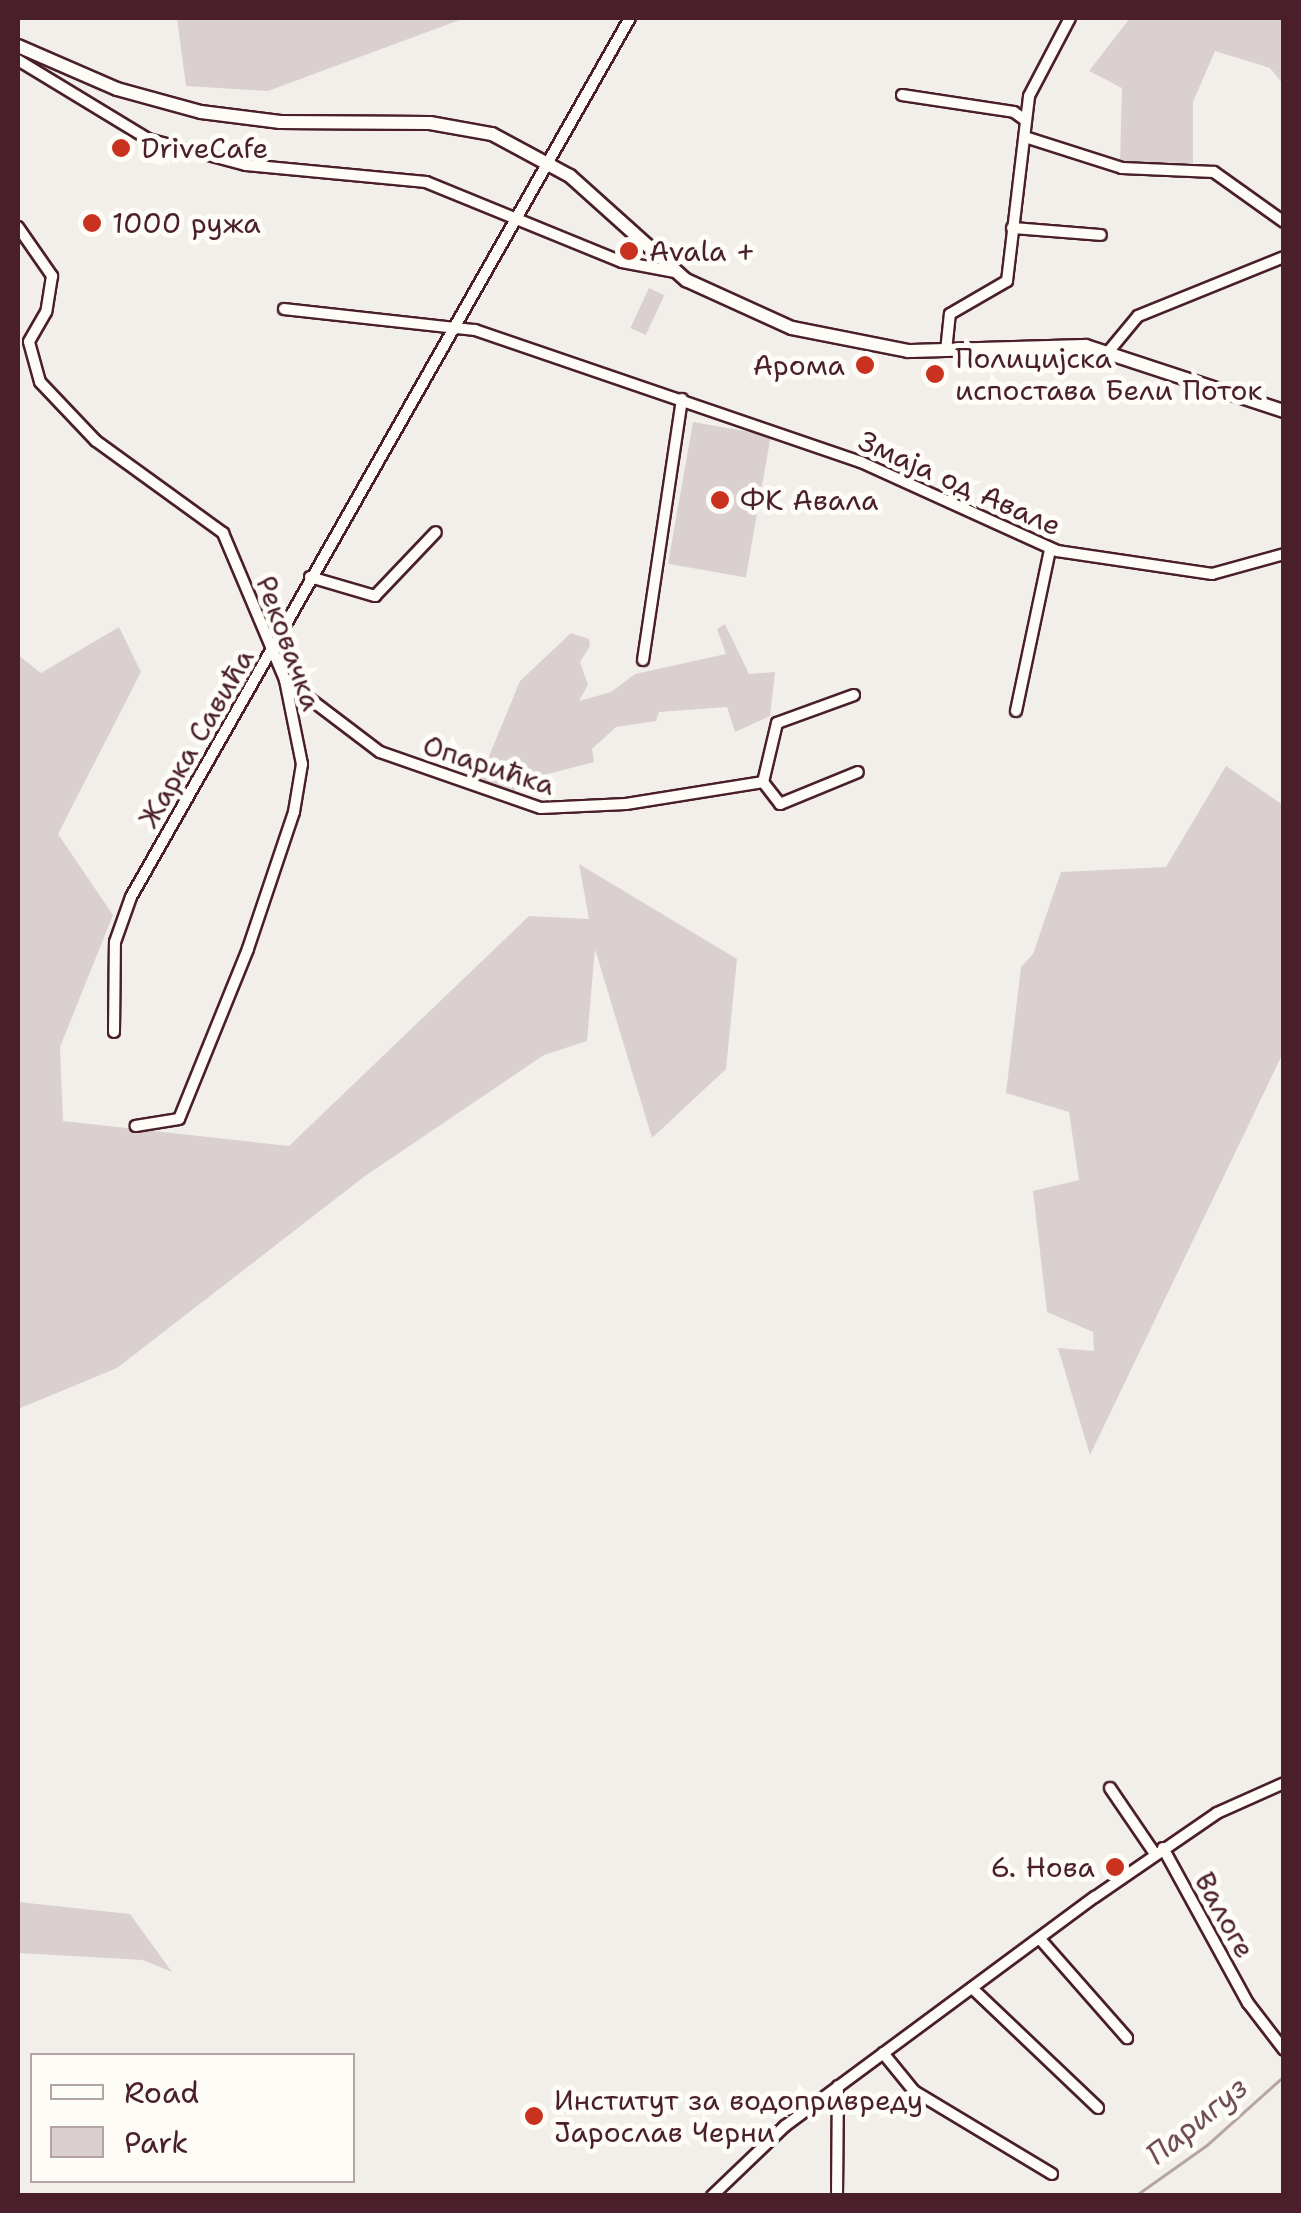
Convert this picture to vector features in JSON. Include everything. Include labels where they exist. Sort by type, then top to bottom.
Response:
[{"type":"main road","points":[[18,46],[117,89],[201,112],[280,122],[468,127],[546,160],[675,272],[792,328],[886,349],[946,351],[1044,343],[1109,351],[1284,411]]},
{"type":"street","name":"Жарка Савића","points":[[114,1032],[118,927],[310,577],[630,18]]},
{"type":"street","points":[[946,351],[950,314],[1008,281],[1025,120],[1034,79],[1070,18]]},
{"type":"street","points":[[18,60],[134,131],[182,149],[246,165],[408,178],[518,215],[622,262],[675,272]]},
{"type":"street","points":[[902,94],[1014,112],[1025,120]]},
{"type":"street","points":[[1025,138],[1139,170],[1214,172],[1284,222]]},
{"type":"street","points":[[18,227],[52,276],[46,312],[18,353]]},
{"type":"street","points":[[1012,228],[1101,235]]},
{"type":"street","points":[[1109,351],[1138,316],[1284,257]]},
{"type":"street","name":"Змаја од Авале","points":[[284,310],[370,323],[456,324],[898,476],[1050,549],[1212,574],[1284,554]]},
{"type":"street","name":"Рековачка","points":[[28,342],[37,378],[56,406],[131,470],[223,532],[285,680],[302,764],[290,826],[238,980],[179,1119],[136,1126]]},
{"type":"street","points":[[643,660],[682,399]]},
{"type":"street","points":[[310,577],[375,596],[436,532]]},
{"type":"street","points":[[1016,711],[1050,549]]},
{"type":"street","name":"Опарићка","points":[[285,680],[380,752],[540,808],[626,804],[763,782],[780,804],[858,772]]},
{"type":"street","points":[[763,782],[776,723],[854,694]]},
{"type":"street","points":[[712,2196],[838,2086],[1159,1851],[1217,1814],[1284,1784]]},
{"type":"street","name":"Валоге","points":[[1110,1788],[1159,1851],[1248,2002],[1284,2050]]},
{"type":"street","points":[[1040,1939],[1127,2038]]},
{"type":"street","points":[[972,1988],[1098,2108]]},
{"type":"street","points":[[882,2053],[914,2091],[1052,2174]]},
{"type":"street","points":[[838,2086],[838,2196]]},
{"type":"green space","points":[[177,18],[465,18],[268,91],[186,86]]},
{"type":"green space","points":[[1130,18],[1283,18],[1283,84],[1270,68],[1215,51],[1193,102],[1193,163],[1120,162],[1122,88],[1089,71]]},
{"type":"green space","points":[[649,288],[664,295],[646,335],[630,328]]},
{"type":"green space","name":"ФК Авала","points":[[693,422],[771,436],[746,578],[668,564]]},
{"type":"green space","points":[[725,624],[749,674],[775,672],[770,716],[735,732],[727,707],[659,712],[656,721],[616,727],[592,749],[594,762],[517,782],[514,796],[478,783],[520,681],[571,633],[589,639],[590,646],[580,662],[588,685],[579,701],[611,692],[635,674],[726,654],[717,629]]},
{"type":"green space","points":[[119,627],[141,672],[58,834],[113,915],[60,1047],[63,1121],[289,1146],[529,916],[589,919],[579,864],[737,959],[726,1069],[652,1138],[595,949],[587,1041],[544,1055],[365,1176],[117,1368],[18,1409],[18,655],[41,673]]},
{"type":"green space","points":[[1226,766],[1283,805],[1283,1053],[1090,1455],[1058,1348],[1094,1351],[1093,1332],[1047,1312],[1033,1191],[1079,1180],[1069,1112],[1006,1093],[1021,967],[1033,954],[1061,872],[1166,867]]},
{"type":"green space","points":[[18,1902],[130,1914],[172,1972],[143,1960],[18,1953]]},
{"type":"waterway","name":"Паригуз","points":[[1135,2196],[1207,2145],[1284,2076]]},
{"type":"place","name":"DriveCafe","points":[[121,148]]},
{"type":"place","name":"1000 ружа","points":[[92,223]]},
{"type":"place","name":"Avala +","points":[[629,251]]},
{"type":"place","name":"Арома","points":[[865,365]]},
{"type":"place","name":"Полицијска испостава Бели Поток","points":[[935,374]]},
{"type":"place","name":"ФК Авала","points":[[720,500]]},
{"type":"place","name":"6. Нова","points":[[1115,1867]]},
{"type":"place","name":"Институт за водопривреду Јарослав Черни","points":[[534,2116]]}]
